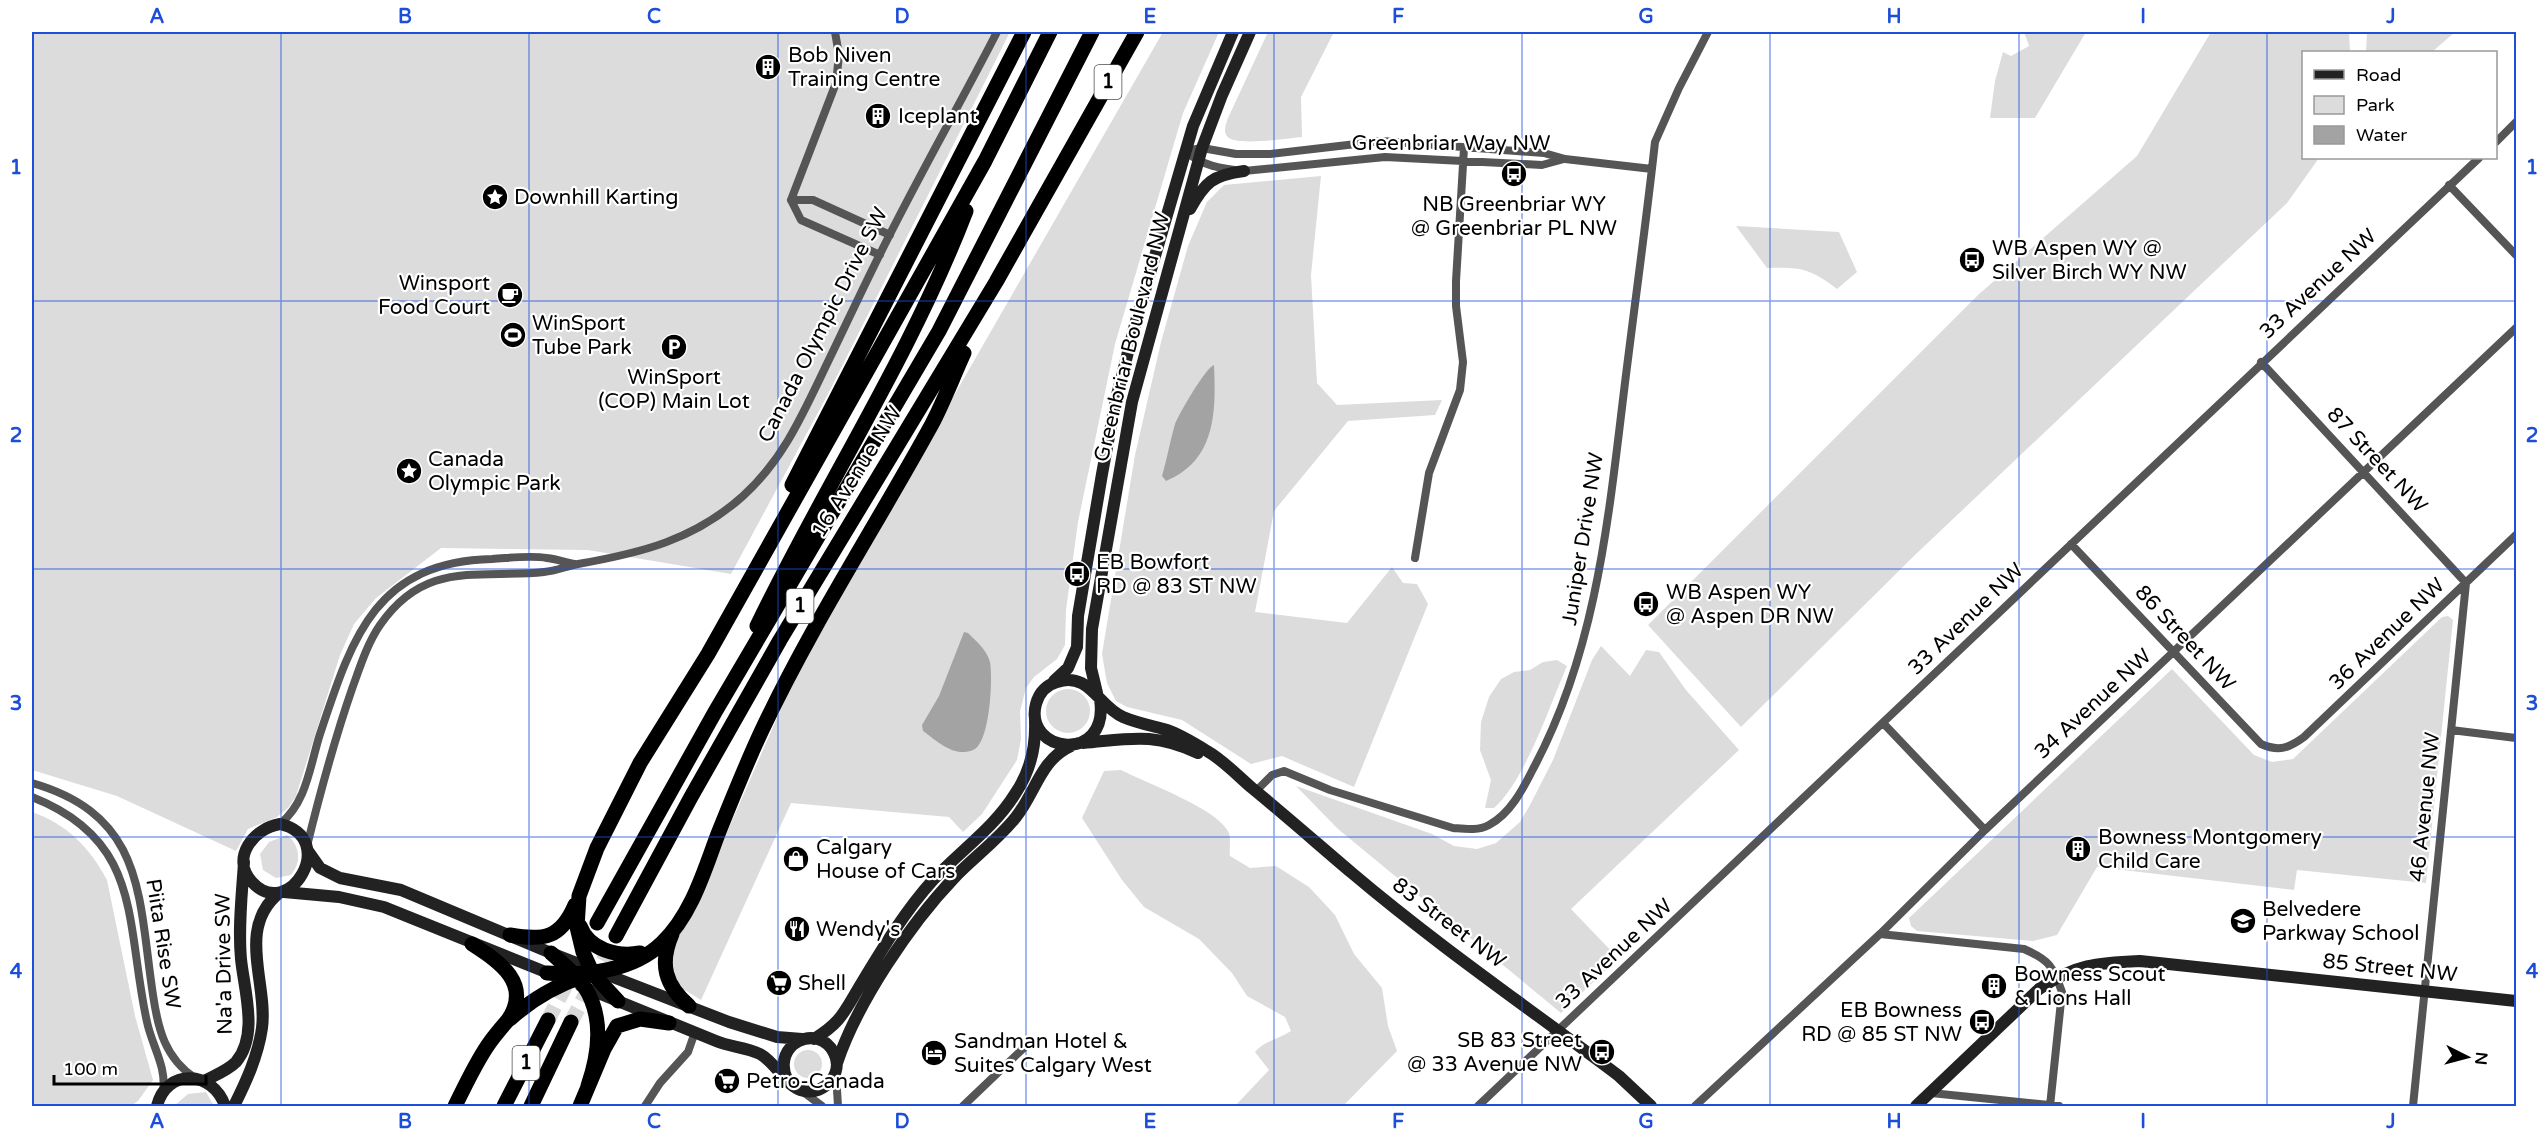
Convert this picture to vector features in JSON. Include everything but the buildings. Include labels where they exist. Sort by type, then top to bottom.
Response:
[{"type":"highway","points":[[708,654],[835,399],[1024,32]]},
{"type":"highway","points":[[510,934],[540,937],[557,932],[566,924],[594,855],[624,791],[661,727],[708,654],[985,161],[1050,32]]},
{"type":"highway","name":"16 Avenue NW","points":[[597,923],[715,712],[939,331],[1092,32]]},
{"type":"highway","name":"16 Avenue NW","points":[[616,936],[780,640],[996,282],[1137,32]]},
{"type":"highway","points":[[715,712],[788,562],[900,358],[948,259],[985,161]]},
{"type":"highway","points":[[689,1006],[674,990],[665,971],[667,947],[697,888],[754,748],[789,675],[861,544],[933,422],[996,282]]},
{"type":"highway","points":[[579,896],[577,917],[579,936],[597,1024],[598,1040],[588,1086]]},
{"type":"highway","points":[[577,917],[584,936],[606,950],[623,954],[654,949]]},
{"type":"highway","points":[[503,1025],[526,1005],[588,976],[637,960],[654,949],[675,929]]},
{"type":"highway","points":[[455,1107],[479,1058],[511,1013],[515,999],[511,977],[498,960],[472,944]]},
{"type":"highway","points":[[551,953],[588,976],[618,1001]]},
{"type":"highway","points":[[547,973],[588,976]]},
{"type":"highway","points":[[580,1107],[616,1026],[640,1019],[669,1023]]},
{"type":"highway","name":"1","points":[[504,1107],[548,1020]]},
{"type":"highway","name":"1","points":[[531,1107],[571,1022]]},
{"type":"street","points":[[835,32],[839,55],[836,83],[791,200],[801,220],[880,255]]},
{"type":"street","name":"Canada Olympic Drive SW","points":[[308,849],[330,751],[369,645],[390,614],[420,589],[443,579],[469,573],[546,572],[574,564],[620,557],[670,542],[716,517],[755,484],[777,458],[795,430],[890,235],[997,32]]},
{"type":"street","name":"Greenbriar Boulevard NW","points":[[1051,684],[1068,668],[1077,647],[1081,596],[1116,399],[1185,151],[1200,107],[1233,32]]},
{"type":"street","name":"Greenbriar Boulevard NW","points":[[1099,698],[1093,677],[1091,643],[1112,508],[1132,402],[1202,148],[1250,32]]},
{"type":"street","name":"Juniper Drive NW","points":[[1256,791],[1272,775],[1284,771],[1330,790],[1453,828],[1473,829],[1488,826],[1500,818],[1524,786],[1546,744],[1579,661],[1603,557],[1655,142],[1678,88],[1708,32]]},
{"type":"street","points":[[2497,141],[2517,122]]},
{"type":"street","name":"Greenbriar Way NW","points":[[1185,151],[1202,148],[1252,155],[1382,141],[1544,153],[1565,159],[1652,169]]},
{"type":"street","points":[[1415,558],[1429,473],[1460,390],[1463,362],[1456,306],[1456,281],[1464,148]]},
{"type":"street","name":"Greenbriar Way NW","points":[[1185,151],[1198,162],[1244,171],[1377,158],[1542,165],[1565,159]]},
{"type":"street","name":"33 Avenue NW","points":[[1478,1107],[1884,724],[2261,362],[2478,159]]},
{"type":"street","points":[[1180,226],[1198,194],[1211,180],[1224,173],[1244,171]]},
{"type":"street","points":[[2450,185],[2517,255]]},
{"type":"street","points":[[791,200],[813,200],[890,235]]},
{"type":"street","name":"34 Avenue NW","points":[[1695,1107],[2517,328]]},
{"type":"street","name":"87 Street NW","points":[[2261,362],[2466,583]]},
{"type":"street","name":"36 Avenue NW","points":[[2277,749],[2290,748],[2304,737],[2517,535]]},
{"type":"street","name":"86 Street NW","points":[[2071,544],[2261,744],[2277,749]]},
{"type":"street","name":"Canada Olympic Drive SW","points":[[280,824],[291,814],[303,795],[320,734],[355,640],[368,618],[384,598],[413,577],[447,563],[481,559],[546,557],[574,564]]},
{"type":"street","name":"46 Avenue NW","points":[[2413,1107],[2466,583]]},
{"type":"street","points":[[787,1079],[783,1067],[785,1055],[792,1045],[809,1039],[842,1018],[901,921],[928,887],[1000,815],[1015,794],[1024,779],[1032,754],[1039,697],[1051,684],[1076,680],[1089,687],[1099,698],[1101,712],[1099,726],[1091,737],[1060,751],[1048,762],[1031,795],[1015,818],[956,876],[926,910],[871,994],[848,1035],[828,1085],[814,1092],[799,1089]]},
{"type":"street","name":"83 Street NW","points":[[1099,698],[1111,711],[1127,719],[1169,731],[1211,753],[1381,897],[1619,1076],[1651,1107]]},
{"type":"street","points":[[1035,717],[1040,730],[1051,741],[1076,745]]},
{"type":"street","points":[[1884,724],[1985,830]]},
{"type":"street","points":[[2451,730],[2517,738]]},
{"type":"street","name":"83 Street NW","points":[[1076,745],[1144,737],[1177,744],[1227,766]]},
{"type":"street","name":"Piita Rise SW","points":[[32,783],[63,794],[94,813],[111,830],[126,854],[136,879],[141,903],[157,1018],[164,1044],[176,1062],[200,1079]]},
{"type":"street","name":"Piita Rise SW","points":[[32,797],[60,810],[82,824],[110,856],[122,883],[129,909],[147,1023],[164,1070],[157,1101]]},
{"type":"street","points":[[547,973],[384,907],[339,897],[266,891],[254,884],[247,874],[244,862],[246,849],[254,837],[266,828],[280,824],[295,830],[316,864],[333,875],[401,890],[551,953]]},
{"type":"street","points":[[282,892],[302,876],[307,864],[308,849]]},
{"type":"street","name":"Na'a Drive SW","points":[[157,1101],[177,1082],[200,1079],[224,1071],[236,1061],[246,1037],[248,1014],[241,958],[244,862]]},
{"type":"street","name":"Na'a Drive SW","points":[[234,1107],[256,1056],[262,1028],[256,956],[257,927],[266,905],[282,892]]},
{"type":"street","points":[[1880,934],[2024,949],[2043,957],[2056,977],[2062,993],[2053,1106],[1931,1093]]},
{"type":"street","name":"85 Street NW","points":[[1916,1107],[2039,989],[2056,977],[2094,963],[2140,961],[2517,1000]]},
{"type":"street","points":[[588,976],[689,1006],[729,1022],[777,1037],[809,1039],[830,1047],[836,1068],[838,1107]]},
{"type":"street","points":[[618,1001],[718,1042],[761,1055],[822,1107]]},
{"type":"street","points":[[645,1107],[660,1083],[688,1052],[695,1032]]},
{"type":"street","points":[[963,1107],[1031,1041]]},
{"type":"street","points":[[200,1079],[216,1090],[225,1107]]},
{"type":"green space","name":"Canada Olympic Park","points":[[32,32],[1010,32],[828,394],[731,574],[588,550],[441,548],[376,598],[354,624],[340,655],[296,796],[288,808],[277,817],[248,829],[236,851],[117,796],[32,770]]},
{"type":"green space","points":[[1163,32],[1219,32],[1183,113],[1115,344],[1078,522],[1066,610],[1065,645],[1057,659],[1034,677],[1026,688],[1020,711],[1021,739],[1017,760],[982,814],[963,832],[949,817],[791,803],[701,1000],[683,989],[673,977],[671,946],[704,885],[791,686],[848,580]]},
{"type":"green space","points":[[1268,32],[1334,32],[1301,97],[1302,137],[1250,141],[1231,139],[1225,132],[1228,118]]},
{"type":"green space","points":[[2024,32],[2086,32],[2035,118],[1990,118],[1995,81],[2003,52],[2011,56],[2029,46]]},
{"type":"green space","points":[[2211,32],[2349,32],[2350,51],[2302,51],[2302,159],[2318,159],[2287,203],[1916,554],[1741,727],[1648,625],[1978,295],[2137,156]]},
{"type":"green space","points":[[2367,32],[2455,32],[2433,51],[2366,51]]},
{"type":"green space","points":[[1321,176],[1311,275],[1317,383],[1337,405],[1442,400],[1435,415],[1348,421],[1274,511],[1255,612],[1347,623],[1392,567],[1403,583],[1417,584],[1428,604],[1354,787],[1282,756],[1251,764],[1182,720],[1127,707],[1116,701],[1107,683],[1102,654],[1135,455],[1161,342],[1188,246],[1207,202],[1224,185]]},
{"type":"green space","points":[[1736,226],[1839,232],[1857,272],[1837,289],[1804,270],[1767,268]]},
{"type":"green space","points":[[2448,616],[2453,620],[2426,883],[2297,870],[2294,890],[2097,867],[2057,935],[2033,941],[1917,931],[1911,926],[1909,918],[2172,669],[2254,755],[2272,762],[2293,759],[2442,617]]},
{"type":"green space","points":[[1601,646],[1630,676],[1646,650],[1659,652],[1686,690],[1739,750],[1571,909],[1618,958],[1561,1013],[1338,829],[1296,786],[1432,834],[1454,846],[1477,849],[1496,843],[1520,822],[1530,805],[1553,760],[1592,660]]},
{"type":"green space","points":[[1557,660],[1567,666],[1526,761],[1506,795],[1494,808],[1485,808],[1491,780],[1480,750],[1481,722],[1489,697],[1501,679],[1514,672],[1530,670],[1543,662]]},
{"type":"green space","points":[[1068,689],[1083,696],[1090,711],[1083,726],[1068,733],[1053,726],[1046,711],[1053,696]]},
{"type":"green space","points":[[1121,770],[1181,797],[1211,815],[1223,824],[1229,833],[1230,856],[1250,868],[1276,866],[1309,887],[1335,915],[1354,954],[1382,988],[1388,1026],[1397,1051],[1343,1106],[1235,1106],[1269,1070],[1255,1052],[1263,1045],[1291,1031],[1285,1017],[1247,996],[1232,973],[1199,939],[1144,907],[1122,880],[1082,818],[1104,771]]},
{"type":"green space","points":[[32,812],[56,823],[76,838],[93,858],[107,880],[135,1016],[153,1080],[138,1101],[131,1106],[32,1106]]},
{"type":"green space","points":[[287,835],[297,849],[297,865],[291,875],[276,878],[263,870],[260,854],[269,842]]},
{"type":"green space","points":[[808,1050],[818,1054],[822,1064],[818,1074],[808,1078],[798,1074],[794,1064],[798,1054]]},
{"type":"green space","points":[[206,1092],[214,1106],[174,1106],[188,1094]]},
{"type":"water","points":[[1214,365],[1213,417],[1210,433],[1195,461],[1183,472],[1166,481],[1162,476],[1175,424],[1199,382]]},
{"type":"water","points":[[964,632],[981,646],[986,654],[990,662],[991,682],[987,724],[979,745],[973,750],[959,752],[946,747],[923,731],[922,725],[939,696]]},
{"type":"tunnel","points":[[571,1022],[614,940]]},
{"type":"tunnel","points":[[548,1020],[570,977]]},
{"type":"place","name":"Bob Niven Training Centre","points":[[768,67]]},
{"type":"place","name":"Iceplant","points":[[878,116]]},
{"type":"place","name":"NB Greenbriar WY @ Greenbriar PL NW","points":[[1514,174]]},
{"type":"place","name":"Downhill Karting","points":[[495,197]]},
{"type":"place","name":"WB Aspen WY @ Silver Birch WY NW","points":[[1972,260]]},
{"type":"place","name":"Winsport Food Court","points":[[510,295]]},
{"type":"place","name":"WinSport Tube Park","points":[[513,335]]},
{"type":"place","name":"WinSport (COP) Main Lot","points":[[674,347]]},
{"type":"place","name":"Canada Olympic Park","points":[[409,471]]},
{"type":"place","name":"EB Bowfort RD @ 83 ST NW","points":[[1077,574]]},
{"type":"place","name":"WB Aspen WY @ Aspen DR NW","points":[[1646,604]]},
{"type":"place","name":"Bowness Montgomery Child Care","points":[[2078,849]]},
{"type":"place","name":"Calgary House of Cars","points":[[796,859]]},
{"type":"place","name":"Belvedere Parkway School","points":[[2243,921]]},
{"type":"place","name":"Wendy's","points":[[797,929]]},
{"type":"place","name":"Shell","points":[[779,983]]},
{"type":"place","name":"Bowness Scout & Lions Hall","points":[[1994,986]]},
{"type":"place","name":"EB Bowness RD @ 85 ST NW","points":[[1982,1022]]},
{"type":"place","name":"SB 83 Street @ 33 Avenue NW","points":[[1602,1052]]},
{"type":"place","name":"Sandman Hotel & Suites Calgary West","points":[[934,1053]]},
{"type":"place","name":"Petro-Canada","points":[[727,1081]]}]
